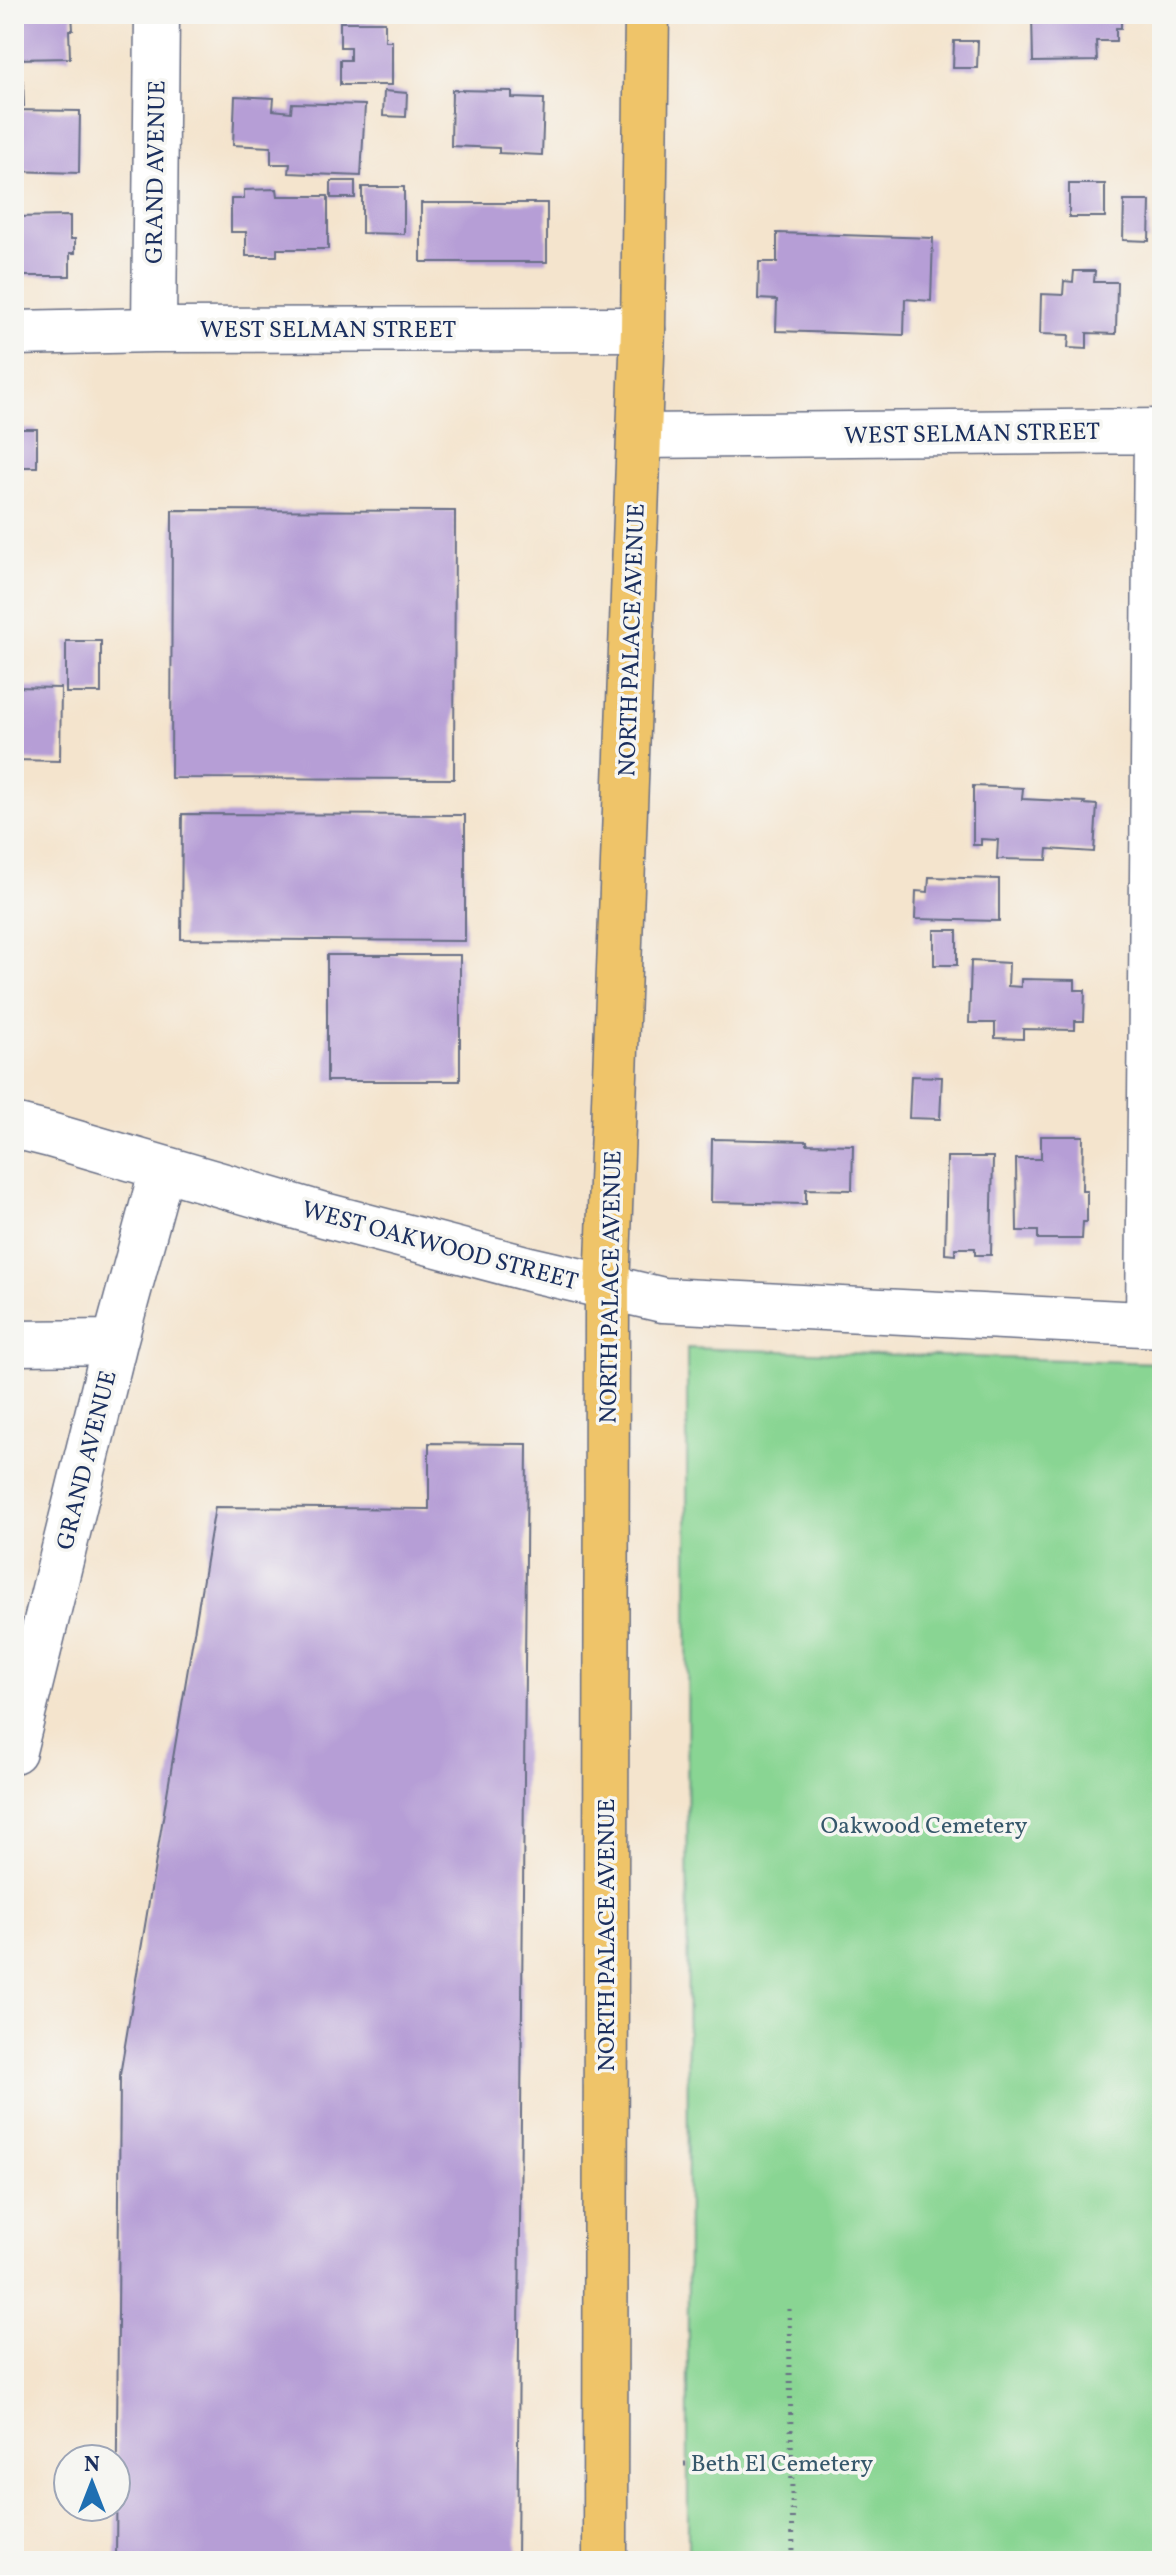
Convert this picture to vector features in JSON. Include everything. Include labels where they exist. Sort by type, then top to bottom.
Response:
[{"type":"main road","name":"NORTH PALACE AVENUE","points":[[605,2561],[607,1289],[643,329],[647,14]]},
{"type":"street","name":"GRAND AVENUE","points":[[154,330],[157,14]]},
{"type":"street","name":"WEST SELMAN STREET","points":[[14,333],[643,329]]},
{"type":"street","name":"WEST SELMAN STREET","points":[[639,436],[1159,431]]},
{"type":"street","points":[[1155,1325],[1159,431]]},
{"type":"street","name":"WEST OAKWOOD STREET","points":[[14,1126],[324,1215],[607,1289],[663,1300],[1155,1325]]},
{"type":"street","name":"GRAND AVENUE","points":[[14,1751],[115,1342],[162,1169]]},
{"type":"street","points":[[14,1343],[115,1342]]},
{"type":"path","points":[[789,2309],[793,2555]]},
{"type":"path","points":[[684,2464],[791,2460]]},
{"type":"green space","name":"Oakwood Cemetery","points":[[687,1348],[1162,1363],[1162,2561],[688,2561]]},
{"type":"building","points":[[14,14],[72,14],[70,58],[14,59]]},
{"type":"building","points":[[1032,14],[1117,14],[1121,15],[1121,28],[1116,28],[1116,41],[1096,41],[1097,61],[1033,62]]},
{"type":"building","points":[[340,22],[385,22],[385,41],[392,41],[392,85],[340,85],[340,60],[350,60],[350,47],[340,47]]},
{"type":"building","points":[[954,41],[978,41],[977,68],[953,68]]},
{"type":"building","points":[[14,81],[23,81],[24,106],[14,106]]},
{"type":"building","points":[[452,90],[512,91],[512,98],[544,99],[542,155],[499,153],[499,148],[451,146]]},
{"type":"building","points":[[384,91],[407,93],[406,117],[383,116]]},
{"type":"building","points":[[235,96],[274,98],[273,110],[291,112],[292,103],[365,105],[361,176],[289,173],[290,164],[271,164],[271,147],[233,145]]},
{"type":"building","points":[[14,110],[80,111],[79,173],[14,171]]},
{"type":"building","points":[[331,181],[355,181],[355,198],[331,198]]},
{"type":"building","points":[[1069,184],[1105,184],[1105,217],[1069,217]]},
{"type":"building","points":[[362,187],[404,187],[404,234],[362,233]]},
{"type":"building","points":[[277,189],[278,196],[328,196],[328,249],[277,249],[277,256],[246,256],[246,232],[231,232],[231,199],[244,199],[244,190]]},
{"type":"building","points":[[1124,201],[1150,201],[1149,241],[1123,240]]},
{"type":"building","points":[[421,203],[547,203],[547,262],[421,262]]},
{"type":"building","points":[[70,216],[70,239],[75,239],[75,253],[70,253],[70,276],[14,276],[14,217]]},
{"type":"building","points":[[777,233],[933,238],[931,301],[905,299],[904,335],[776,331],[777,300],[758,299],[759,262],[777,262]]},
{"type":"building","points":[[1074,271],[1095,271],[1094,282],[1117,282],[1116,334],[1087,333],[1087,349],[1068,348],[1069,335],[1040,334],[1041,294],[1063,295],[1064,281],[1073,282]]},
{"type":"building","points":[[14,429],[37,429],[37,467],[14,467]]},
{"type":"building","points":[[172,510],[455,511],[454,779],[171,778]]},
{"type":"building","points":[[66,641],[101,641],[101,693],[66,693]]},
{"type":"building","points":[[14,687],[61,688],[60,761],[14,760]]},
{"type":"building","points":[[973,786],[1023,788],[1022,799],[1097,805],[1094,852],[1048,849],[1047,860],[997,859],[998,840],[981,839],[981,845],[973,845]]},
{"type":"building","points":[[182,814],[465,815],[465,941],[181,939]]},
{"type":"building","points":[[929,877],[999,879],[999,921],[915,919],[916,891],[928,892]]},
{"type":"building","points":[[934,930],[957,930],[957,965],[934,965]]},
{"type":"building","points":[[327,955],[460,955],[460,1081],[327,1081]]},
{"type":"building","points":[[971,961],[1009,963],[1008,986],[1021,987],[1021,979],[1075,980],[1075,990],[1085,990],[1084,1021],[1075,1021],[1075,1030],[1023,1029],[1023,1039],[995,1038],[995,1023],[969,1023]]},
{"type":"building","points":[[911,1076],[942,1077],[940,1119],[909,1118]]},
{"type":"building","points":[[1041,1136],[1083,1136],[1082,1191],[1087,1191],[1087,1222],[1083,1222],[1082,1239],[1038,1239],[1038,1231],[1017,1231],[1016,1159],[1041,1159]]},
{"type":"building","points":[[712,1139],[853,1145],[852,1190],[806,1189],[806,1204],[711,1202]]},
{"type":"building","points":[[947,1157],[993,1157],[991,1255],[975,1255],[975,1248],[955,1248],[955,1255],[945,1254]]},
{"type":"building","points":[[429,1443],[527,1444],[517,2561],[116,2561],[116,2523],[132,2523],[132,2443],[117,2443],[120,2075],[215,1507],[429,1509]]},
{"type":"park label","name":"Beth El Cemetery","points":[[782,2463]]}]
